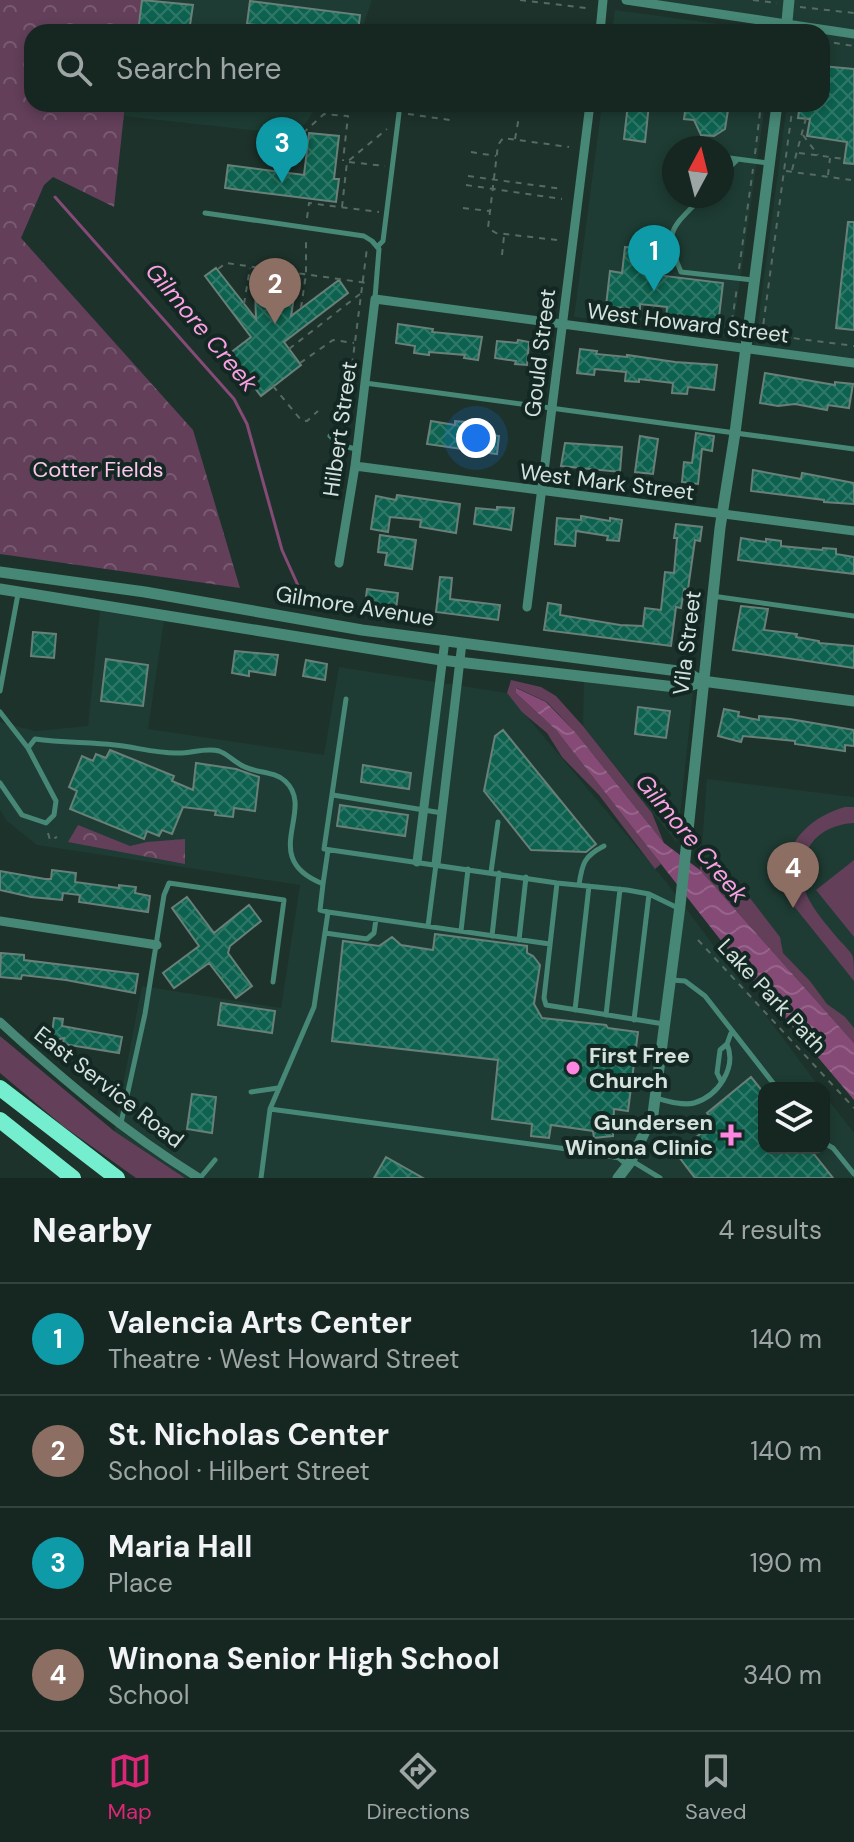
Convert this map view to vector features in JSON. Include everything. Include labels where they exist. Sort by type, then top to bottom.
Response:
[{"type":"highway","points":[[0,1088],[117,1178]]},
{"type":"highway","points":[[0,1120],[73,1178]]},
{"type":"street","points":[[601,24],[603,0]]},
{"type":"street","points":[[626,0],[764,24]]},
{"type":"street","points":[[787,24],[789,3]]},
{"type":"street","points":[[830,32],[854,34]]},
{"type":"street","name":"Gould Street","points":[[527,607],[589,112]]},
{"type":"street","name":"Vila Street","points":[[618,1178],[630,1163],[653,1114],[680,908],[712,596],[776,112]]},
{"type":"street","name":"West Howard Street","points":[[375,299],[854,363]]},
{"type":"street","name":"Hilbert Street","points":[[339,563],[355,466],[375,299]]},
{"type":"street","name":"West Mark Street","points":[[355,466],[854,531]]},
{"type":"street","name":"Gilmore Avenue","points":[[0,572],[145,592],[362,630],[686,672],[702,681],[854,701]]},
{"type":"street","name":"Gilmore Avenue","points":[[0,589],[441,660],[684,688],[702,681]]},
{"type":"street","points":[[417,862],[445,640]]},
{"type":"street","points":[[436,864],[462,643]]},
{"type":"street","points":[[0,921],[157,945]]},
{"type":"street","name":"East Service Road","points":[[0,1022],[50,1068],[121,1124],[199,1178]]},
{"type":"lane","points":[[377,247],[383,241],[399,113]]},
{"type":"lane","points":[[734,159],[769,163]]},
{"type":"lane","points":[[734,162],[737,159]]},
{"type":"lane","points":[[692,208],[673,228],[670,247],[681,272],[753,280]]},
{"type":"lane","points":[[205,213],[364,236],[377,247],[379,254],[375,299]]},
{"type":"lane","points":[[365,383],[854,449]]},
{"type":"lane","points":[[330,436],[341,445],[357,449]]},
{"type":"lane","points":[[0,691],[19,591]]},
{"type":"lane","points":[[712,596],[854,616]]},
{"type":"lane","points":[[346,699],[324,849],[557,883],[620,889],[649,894],[680,908]]},
{"type":"lane","points":[[0,712],[28,748],[56,801],[54,815],[46,823],[22,815],[0,783]]},
{"type":"lane","points":[[28,748],[35,739],[177,753],[220,751],[244,767],[278,776],[287,782],[293,795],[290,856],[309,878],[323,884]]},
{"type":"lane","points":[[333,795],[443,813]]},
{"type":"lane","points":[[491,872],[498,822]]},
{"type":"lane","points":[[579,885],[582,864],[604,846]]},
{"type":"lane","points":[[328,850],[320,910],[550,944]]},
{"type":"lane","points":[[428,926],[436,864]]},
{"type":"lane","points":[[461,931],[468,869]]},
{"type":"lane","points":[[492,936],[499,873]]},
{"type":"lane","points":[[519,940],[526,877]]},
{"type":"lane","points":[[121,1124],[145,1014],[164,895],[169,883],[284,900],[273,982]]},
{"type":"lane","points":[[557,883],[544,1002],[549,1006],[665,1025]]},
{"type":"lane","points":[[575,1010],[589,886]]},
{"type":"lane","points":[[606,1015],[620,889]]},
{"type":"lane","points":[[634,1020],[649,894]]},
{"type":"lane","points":[[261,1178],[270,1109],[314,1007],[328,912]]},
{"type":"lane","points":[[325,933],[367,939],[374,933],[376,919]]},
{"type":"lane","points":[[670,980],[685,981],[705,996],[772,1082]]},
{"type":"lane","points":[[721,1082],[717,1073],[720,1050],[727,1044],[731,1032]]},
{"type":"lane","points":[[655,1098],[692,1104],[717,1090],[726,1077],[730,1052],[727,1044]]},
{"type":"lane","points":[[251,1092],[278,1088]]},
{"type":"lane","points":[[270,1109],[609,1155],[660,1178]]},
{"type":"lane","points":[[830,1146],[854,1174]]},
{"type":"lane","points":[[199,1178],[215,1160]]},
{"type":"path","points":[[520,0],[586,8]]},
{"type":"path","points":[[753,0],[854,13]]},
{"type":"path","points":[[805,7],[806,0]]},
{"type":"path","points":[[830,42],[854,46]]},
{"type":"path","points":[[730,333],[760,112]]},
{"type":"path","points":[[792,112],[762,334],[854,346]]},
{"type":"path","points":[[399,113],[450,120]]},
{"type":"path","points":[[303,133],[324,114],[348,116],[342,208]]},
{"type":"path","points":[[515,140],[519,117]]},
{"type":"path","points":[[792,171],[806,118]]},
{"type":"path","points":[[343,161],[391,126]]},
{"type":"path","points":[[803,134],[818,155]]},
{"type":"path","points":[[557,240],[496,233],[488,228],[496,156],[499,140],[569,147]]},
{"type":"path","points":[[471,152],[496,156]]},
{"type":"path","points":[[798,153],[845,159]]},
{"type":"path","points":[[828,177],[830,157]]},
{"type":"path","points":[[343,161],[385,166]]},
{"type":"path","points":[[784,170],[851,180]]},
{"type":"path","points":[[468,176],[563,189]]},
{"type":"path","points":[[466,185],[562,199]]},
{"type":"path","points":[[301,308],[306,274],[305,228],[309,203],[380,212]]},
{"type":"path","points":[[463,208],[489,211]]},
{"type":"path","points":[[502,255],[505,234]]},
{"type":"path","points":[[218,269],[226,263],[376,284]]},
{"type":"path","points":[[244,304],[250,266]]},
{"type":"path","points":[[648,271],[680,270]]},
{"type":"path","points":[[341,445],[362,282]]},
{"type":"path","points":[[289,349],[361,293]]},
{"type":"path","points":[[300,363],[333,340],[355,343]]},
{"type":"path","points":[[273,386],[301,420],[307,421],[318,411]]},
{"type":"path","points":[[48,833],[50,840],[57,837]]},
{"type":"path","name":"Lake Park Path","points":[[698,940],[854,1108]]},
{"type":"shaded area","points":[[142,0],[372,0],[364,24],[138,24]]},
{"type":"shaded area","points":[[644,0],[854,0],[854,358],[755,346],[786,112],[830,112],[830,24],[797,24],[797,21]]},
{"type":"shaded area","points":[[615,10],[717,24],[613,24]]},
{"type":"shaded area","points":[[124,112],[313,112],[297,135],[123,116]]},
{"type":"shaded area","points":[[601,112],[764,112],[732,337],[574,317]]},
{"type":"shaded area","points":[[100,611],[164,621],[148,729],[324,755],[339,667],[507,693],[667,883],[816,1082],[758,1082],[758,1154],[830,1154],[830,1102],[854,1133],[854,1178],[185,1178],[114,1131],[142,986],[281,1008],[300,885],[37,845],[7,821],[0,810],[0,722],[35,731],[88,726]]},
{"type":"shaded area","points":[[584,681],[693,693],[677,843],[583,726]]},
{"type":"shaded area","points":[[707,779],[854,797],[854,1043],[700,870]]},
{"type":"green space","name":"Cotter Fields","points":[[0,0],[142,0],[138,24],[24,24],[24,112],[124,112],[114,207],[53,177],[44,185],[21,238],[193,430],[240,588],[0,554]]},
{"type":"green space","points":[[511,680],[541,687],[556,696],[652,813],[664,843],[576,733],[547,702],[517,688],[516,693],[556,730],[661,864],[655,869],[599,795],[562,757],[547,733],[522,712],[507,693]]},
{"type":"green space","points":[[845,807],[854,807],[854,823],[830,829],[815,839],[804,858],[801,871],[803,884],[815,909],[853,957],[854,981],[781,890],[788,886],[788,858],[800,835],[820,818]]},
{"type":"green space","points":[[78,825],[130,846],[185,839],[185,864],[68,842]]},
{"type":"green space","points":[[701,860],[736,880],[780,937],[783,953],[827,1004],[854,1028],[854,1043],[700,870]]},
{"type":"green space","points":[[854,860],[854,937],[816,890]]},
{"type":"green space","points":[[0,1036],[114,1131],[185,1178],[136,1178],[63,1126],[0,1073]]},
{"type":"water","points":[[516,688],[546,702],[576,733],[664,843],[700,870],[854,1043],[854,1100],[741,966],[556,730],[516,693]]},
{"type":"building","points":[[142,0],[193,5],[190,24],[139,24]]},
{"type":"building","points":[[250,1],[360,15],[359,24],[247,24]]},
{"type":"building","points":[[830,67],[854,69],[854,164],[844,163],[847,142],[807,136],[810,119],[798,118],[799,112],[830,112]]},
{"type":"building","points":[[627,112],[648,112],[645,142],[624,139]]},
{"type":"building","points":[[685,112],[728,112],[725,129],[714,136],[701,135],[694,120],[684,119]]},
{"type":"building","points":[[309,133],[339,136],[334,179],[339,179],[336,202],[225,188],[228,165],[304,175]]},
{"type":"building","points":[[848,222],[854,222],[854,330],[836,328]]},
{"type":"building","points":[[625,247],[651,250],[648,274],[723,283],[718,325],[666,319],[667,307],[640,304],[640,310],[606,306],[610,271],[622,273]]},
{"type":"building","points":[[216,268],[256,319],[255,288],[262,276],[268,273],[284,273],[294,284],[291,316],[339,280],[348,293],[284,342],[301,365],[261,396],[229,354],[251,337],[205,276]]},
{"type":"building","points":[[398,324],[433,329],[432,332],[482,337],[478,360],[464,358],[465,355],[414,353],[415,346],[396,343]]},
{"type":"building","points":[[518,340],[529,342],[527,365],[495,358],[497,341],[517,343]]},
{"type":"building","points":[[580,349],[597,351],[596,354],[717,365],[714,390],[688,387],[687,394],[672,393],[673,383],[639,379],[639,382],[625,381],[626,372],[595,369],[594,375],[577,373]]},
{"type":"building","points":[[765,373],[835,385],[835,382],[853,384],[849,408],[828,405],[827,410],[795,404],[778,406],[760,403]]},
{"type":"building","points":[[431,421],[455,425],[455,421],[466,422],[466,427],[474,428],[473,432],[499,436],[497,454],[427,444]]},
{"type":"building","points":[[696,433],[714,436],[712,451],[702,449],[698,484],[682,482],[684,462],[692,463]]},
{"type":"building","points":[[640,436],[658,439],[653,474],[635,472]]},
{"type":"building","points":[[565,443],[622,447],[620,472],[561,466]]},
{"type":"building","points":[[753,470],[801,479],[802,473],[854,483],[854,504],[751,491]]},
{"type":"building","points":[[397,495],[460,504],[456,533],[420,527],[421,520],[390,517],[388,532],[371,529],[376,496],[396,500]]},
{"type":"building","points":[[497,507],[514,508],[511,530],[474,524],[476,508],[497,510]]},
{"type":"building","points":[[581,516],[622,520],[619,541],[576,531],[575,546],[555,544],[557,518],[581,520]]},
{"type":"building","points":[[676,524],[702,527],[700,541],[695,540],[688,589],[684,589],[681,608],[676,607],[671,646],[544,630],[548,603],[561,605],[560,615],[643,626],[645,608],[661,610],[665,572],[674,573]]},
{"type":"building","points":[[380,535],[416,540],[412,569],[385,565],[387,553],[378,552]]},
{"type":"building","points":[[741,538],[781,541],[781,546],[836,549],[836,554],[854,557],[854,574],[738,560]]},
{"type":"building","points":[[440,577],[452,578],[450,599],[500,605],[498,620],[436,612]]},
{"type":"building","points":[[367,589],[398,593],[396,609],[365,605]]},
{"type":"building","points":[[741,606],[768,609],[764,630],[797,634],[796,637],[819,643],[854,646],[854,668],[733,650]]},
{"type":"building","points":[[33,632],[56,634],[54,658],[31,656]]},
{"type":"building","points":[[235,651],[278,655],[275,675],[249,671],[249,676],[232,673]]},
{"type":"building","points":[[106,659],[148,665],[143,706],[101,701]]},
{"type":"building","points":[[306,660],[327,664],[325,680],[303,676]]},
{"type":"building","points":[[638,707],[670,711],[666,738],[635,734]]},
{"type":"building","points":[[724,709],[739,712],[738,716],[759,720],[759,716],[790,719],[854,730],[854,746],[845,745],[845,751],[795,744],[795,741],[743,736],[741,742],[718,736]]},
{"type":"building","points":[[503,730],[596,844],[586,852],[531,850],[484,791],[495,736]]},
{"type":"building","points":[[110,750],[174,776],[172,781],[193,790],[196,763],[236,769],[259,777],[255,811],[234,808],[233,817],[215,815],[216,811],[183,807],[172,834],[162,830],[159,836],[147,831],[144,839],[70,809],[77,791],[69,787],[82,756],[93,761],[96,754],[106,758]]},
{"type":"building","points":[[363,765],[411,773],[409,789],[361,782]]},
{"type":"building","points":[[340,805],[408,815],[405,836],[337,826]]},
{"type":"building","points":[[52,870],[76,873],[75,882],[136,887],[135,893],[150,896],[148,912],[79,902],[80,895],[63,893],[62,900],[0,890],[0,871],[51,879]]},
{"type":"building","points":[[187,897],[214,933],[249,905],[261,921],[230,946],[228,953],[252,986],[236,998],[209,963],[174,988],[163,973],[199,946],[172,908]]},
{"type":"building","points":[[435,934],[527,946],[527,953],[540,965],[534,1004],[542,1018],[638,1032],[628,1111],[614,1109],[613,1136],[594,1138],[593,1131],[551,1125],[549,1138],[531,1136],[532,1124],[492,1119],[498,1060],[332,1041],[343,941],[379,946],[392,937],[401,945],[433,950]]},
{"type":"building","points":[[1,953],[24,955],[24,960],[138,974],[135,993],[66,980],[22,975],[21,979],[0,977]]},
{"type":"building","points":[[221,1003],[275,1011],[272,1033],[218,1025]]},
{"type":"building","points":[[54,1018],[63,1019],[62,1026],[122,1037],[119,1053],[63,1044],[64,1038],[51,1041]]},
{"type":"building","name":"Gundersen Winona Clinic","points":[[751,1077],[758,1086],[758,1154],[814,1154],[833,1178],[695,1178],[676,1153],[714,1123],[707,1113]]},
{"type":"building","points":[[192,1094],[216,1097],[212,1133],[187,1129]]},
{"type":"building","points":[[386,1157],[423,1178],[374,1178]]},
{"type":"waterway","name":"Gilmore Creek","points":[[55,197],[234,399],[247,424],[282,550],[305,601]]},
{"type":"place","name":"Maria Hall","points":[[282,183]]},
{"type":"place","name":"Valencia Arts Center","points":[[654,291]]},
{"type":"place","name":"St. Nicholas Center","points":[[275,324]]},
{"type":"place","name":"Winona Senior High School","points":[[793,908]]},
{"type":"place","name":"First Free Church","points":[[573,1068]]},
{"type":"place","name":"Gundersen Winona Clinic","points":[[731,1135]]}]
